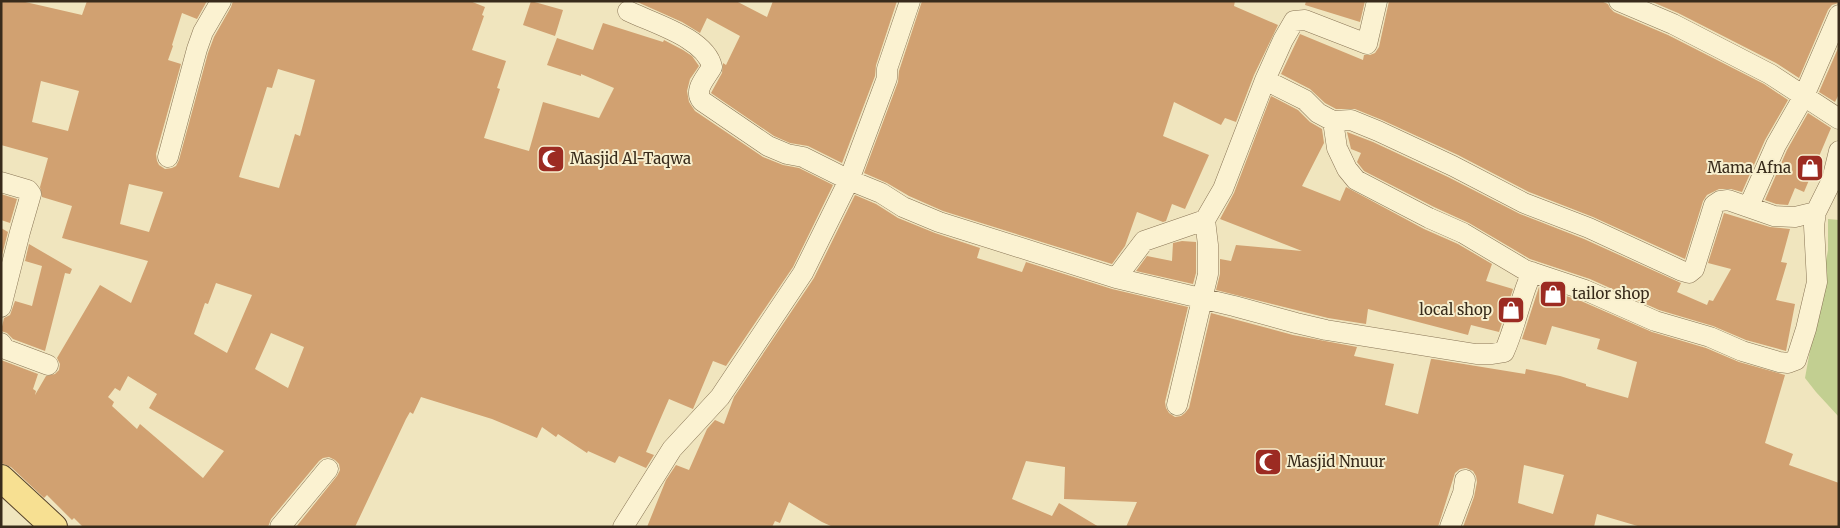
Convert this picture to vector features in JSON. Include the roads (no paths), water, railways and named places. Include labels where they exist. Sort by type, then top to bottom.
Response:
[{"type":"main road","points":[[3,481],[54,527]]},
{"type":"street","points":[[168,156],[197,49],[203,32],[221,1]]},
{"type":"street","points":[[623,527],[672,449],[720,397],[803,273],[849,180],[887,78],[887,69],[910,1]]},
{"type":"street","points":[[1177,405],[1193,332],[1203,298],[1208,264],[1205,220],[1222,189],[1265,80],[1283,40],[1294,21],[1305,20],[1367,44],[1377,1]]},
{"type":"street","points":[[1619,1],[1673,24],[1770,74],[1839,119]]},
{"type":"street","points":[[628,11],[680,34],[710,59],[712,67],[698,90],[698,96],[702,101],[768,146],[787,154],[803,157],[939,222],[1116,278],[1326,330],[1476,354],[1491,354],[1504,352],[1532,272]]},
{"type":"street","points":[[1749,206],[1776,145],[1804,96],[1839,15]]},
{"type":"street","points":[[1265,80],[1304,100],[1318,113],[1333,121],[1351,120],[1378,131],[1453,166],[1524,203],[1589,228],[1689,273],[1694,269],[1714,205],[1720,201],[1728,200],[1774,216],[1795,216],[1816,212]]},
{"type":"street","points":[[1333,121],[1337,148],[1347,169],[1356,180],[1429,218],[1463,233],[1532,272],[1585,290],[1655,321],[1710,337],[1742,351],[1788,363],[1796,360],[1806,330],[1817,282],[1814,226],[1816,212],[1832,180],[1839,151]]},
{"type":"street","points":[[1,182],[28,190],[31,194],[1,306]]},
{"type":"street","points":[[1116,278],[1144,242],[1205,220]]},
{"type":"street","points":[[1,343],[5,349],[48,365]]},
{"type":"street","points":[[280,527],[328,469]]},
{"type":"street","points":[[1450,527],[1463,493],[1465,480]]},
{"type":"place","name":"Masjid Al-Taqwa","points":[[551,159]]},
{"type":"place","name":"Mama Afna","points":[[1810,168]]},
{"type":"place","name":"tailor shop","points":[[1553,294]]},
{"type":"place","name":"local shop","points":[[1511,310]]},
{"type":"place","name":"Masjid Nnuur","points":[[1268,462]]}]
